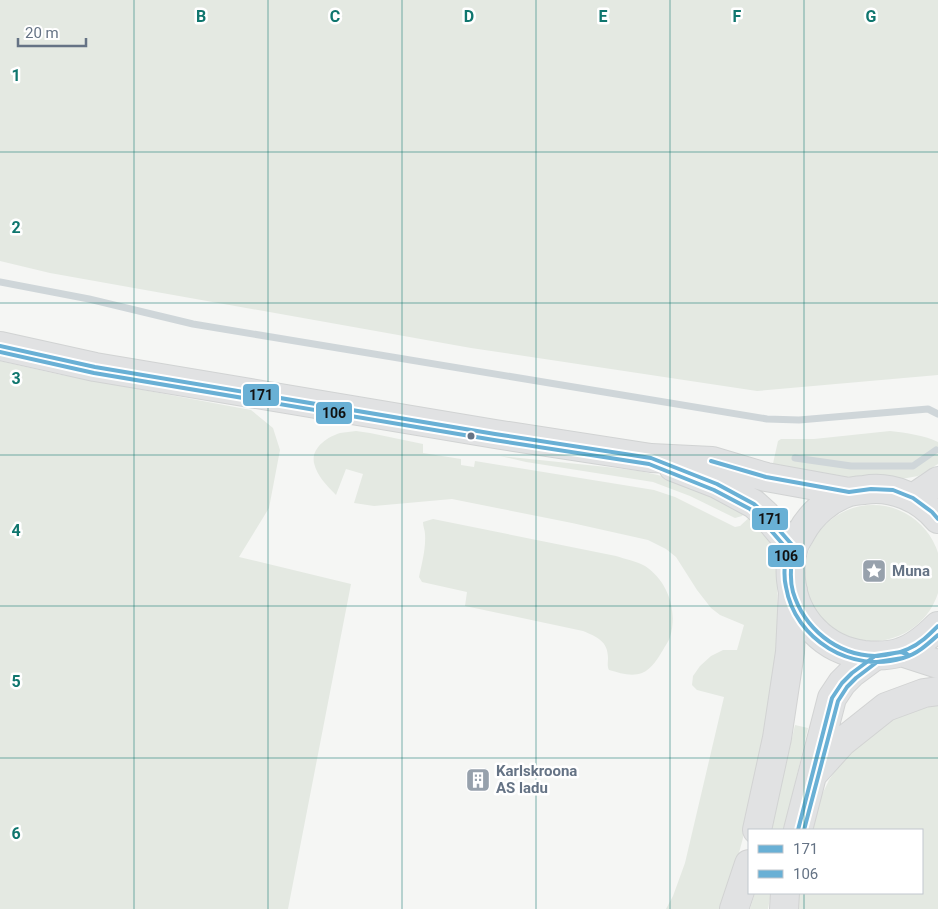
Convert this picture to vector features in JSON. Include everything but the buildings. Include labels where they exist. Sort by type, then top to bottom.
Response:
[{"type":"main road","points":[[0,346],[95,367],[486,433],[651,458],[712,461],[766,477],[849,492],[871,489],[893,490],[913,498],[932,512],[938,519]]},
{"type":"main road","points":[[651,458],[717,484],[754,504],[794,547]]},
{"type":"main road","points":[[913,498],[938,481]]},
{"type":"main road","points":[[757,829],[777,738],[789,661],[792,592],[790,569],[794,547],[806,523],[825,504],[849,492]]},
{"type":"main road","points":[[792,592],[801,613],[814,631],[832,645],[853,654],[888,654],[938,664]]},
{"type":"main road","points":[[798,829],[832,698],[842,683],[852,673],[888,654],[924,640],[938,626]]},
{"type":"main road","points":[[811,776],[842,742],[886,707],[924,692],[938,691]]},
{"type":"main road","points":[[734,909],[748,867]]},
{"type":"main road","points":[[784,909],[785,894]]},
{"type":"shaded area","points":[[0,0],[938,0],[938,375],[757,391],[471,348],[50,273],[0,261]]},
{"type":"shaded area","points":[[0,361],[57,374],[251,410],[273,428],[280,450],[269,508],[239,557],[351,584],[288,909],[0,909]]},
{"type":"shaded area","points":[[356,431],[423,444],[423,453],[461,459],[461,465],[474,467],[475,461],[654,490],[675,497],[735,527],[740,526],[752,515],[769,539],[777,562],[778,637],[771,706],[756,789],[731,883],[721,909],[666,909],[673,896],[685,863],[724,697],[697,690],[692,685],[693,676],[711,656],[723,650],[737,650],[744,625],[720,615],[711,608],[676,557],[666,549],[648,540],[452,499],[374,506],[354,503],[363,474],[346,469],[336,495],[317,472],[314,463],[315,453],[317,448],[330,437],[340,433]]},
{"type":"shaded area","points":[[890,431],[921,436],[938,442],[938,464],[918,476],[896,480],[837,478],[772,468],[778,441],[781,439],[814,439]]},
{"type":"shaded area","points":[[500,456],[607,467],[658,475],[746,511],[742,516],[735,518],[690,496],[653,482],[526,462]]},
{"type":"shaded area","points":[[873,505],[899,510],[921,525],[936,547],[939,557],[939,589],[936,599],[921,621],[899,636],[873,641],[847,636],[825,621],[810,599],[805,573],[810,547],[825,525],[847,510]]},
{"type":"shaded area","points":[[433,519],[616,556],[645,566],[660,580],[669,597],[673,617],[669,640],[649,669],[634,675],[626,674],[609,670],[608,652],[604,644],[601,640],[583,631],[465,606],[467,592],[422,582],[419,577],[425,545],[423,522]]},
{"type":"shaded area","points":[[938,703],[938,909],[797,909],[799,894],[923,894],[923,829],[812,829],[818,803],[829,780],[843,759],[872,729],[908,710]]},
{"type":"shaded area","points":[[795,725],[808,728],[784,829],[771,829]]},
{"type":"shaded area","points":[[755,894],[771,894],[768,909],[750,909]]},
{"type":"waterway","points":[[0,282],[89,299],[193,324],[767,419],[799,420],[928,409],[938,414]]},
{"type":"waterway","points":[[795,458],[851,466],[913,466],[936,450]]},
{"type":"transit line","name":"171","points":[[0,346],[95,367],[495,434],[651,458],[717,484],[754,504],[765,514],[794,547],[791,581],[798,605],[813,628],[835,645],[847,651],[861,654],[886,655],[901,652],[912,647],[938,626]]},
{"type":"transit line","name":"106","points":[[0,352],[94,373],[649,464],[714,490],[750,509],[760,518],[787,549],[785,564],[786,587],[792,606],[801,623],[814,637],[829,648],[846,657],[864,661],[884,662],[913,654],[938,635]]},
{"type":"transit line","name":"171","points":[[711,461],[766,477],[849,492],[871,489],[893,490],[913,498],[932,512],[938,519]]},
{"type":"transit line","name":"171","points":[[798,829],[832,698],[842,683],[852,673],[875,656],[901,652],[907,654]]},
{"type":"transit line","name":"106","points":[[804,829],[838,701],[847,687],[877,662],[910,655]]},
{"type":"place","name":"Muna","points":[[874,571]]},
{"type":"place","name":"Karlskroona AS ladu","points":[[478,780]]}]
